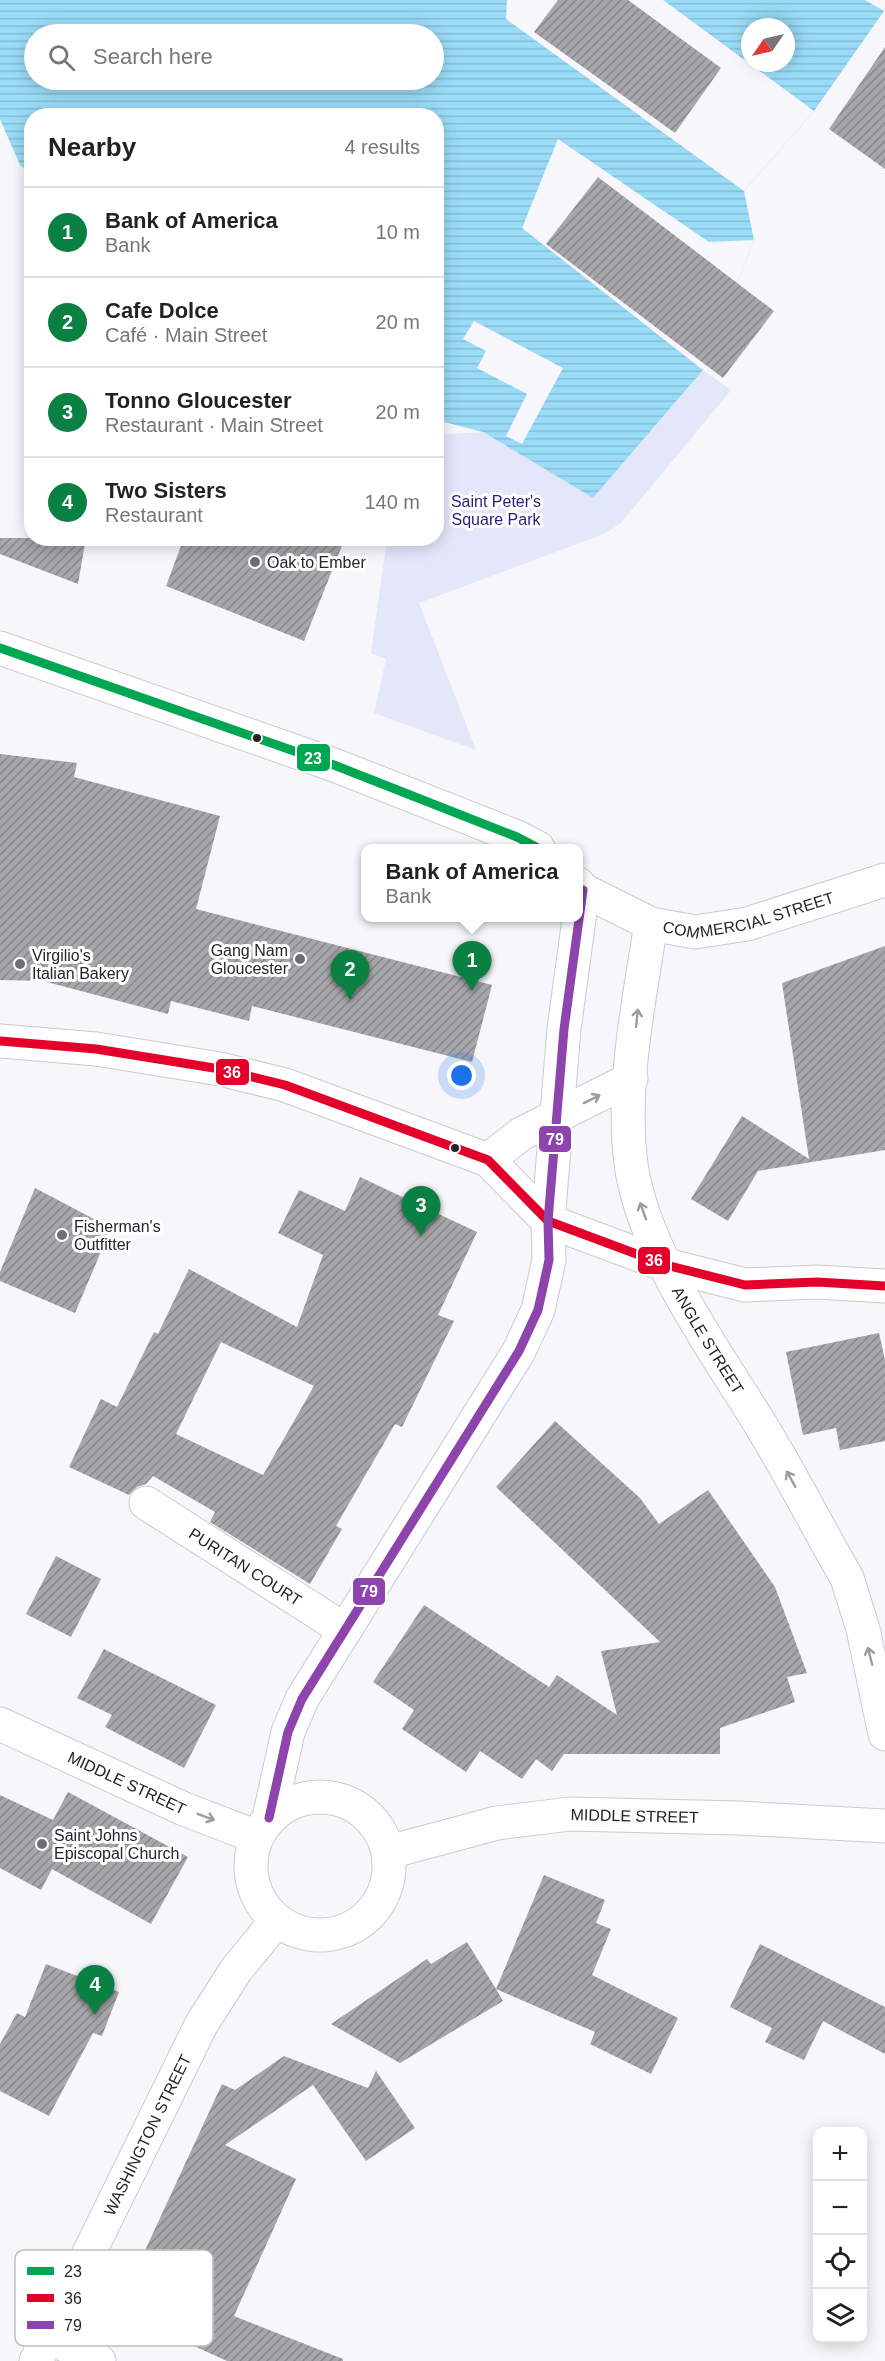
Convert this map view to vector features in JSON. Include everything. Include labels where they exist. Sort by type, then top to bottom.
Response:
[{"type":"main road","points":[[0,648],[334,765],[518,837],[530,844]]},
{"type":"main road","name":"COMMERCIAL STREET","points":[[583,888],[651,924],[695,932],[747,924],[885,880]]},
{"type":"main road","points":[[263,1827],[287,1805],[307,1797],[328,1796],[349,1803],[368,1815],[381,1832],[389,1852],[389,1873],[384,1894],[373,1912],[357,1925],[337,1933],[316,1935],[295,1930],[277,1920],[262,1903],[253,1882],[251,1859],[263,1827],[288,1732],[298,1707],[519,1351],[538,1310],[549,1260],[548,1221],[564,1029],[577,922]]},
{"type":"main road","name":"ANGLE STREET","points":[[651,924],[637,1014],[631,1079],[631,1163],[641,1208],[666,1264],[846,1578],[863,1629],[885,1734]]},
{"type":"main road","points":[[0,1041],[96,1049],[220,1069],[285,1085],[488,1160],[548,1221],[666,1264],[746,1285],[817,1282],[885,1286]]},
{"type":"main road","points":[[488,1160],[521,1134],[631,1079]]},
{"type":"main road","name":"PURITAN COURT","points":[[146,1503],[345,1630]]},
{"type":"main road","name":"MIDDLE STREET","points":[[0,1724],[184,1809],[263,1827]]},
{"type":"main road","name":"MIDDLE STREET","points":[[389,1852],[497,1823],[570,1814],[739,1818],[885,1826]]},
{"type":"main road","name":"WASHINGTON STREET","points":[[91,2250],[201,2025],[236,1970],[277,1920]]},
{"type":"main road","points":[[42,2349],[99,2361]]},
{"type":"green space","name":"Saint Peter's Square Park","points":[[703,370],[731,390],[621,523],[606,533],[419,603],[476,750],[374,713],[386,659],[371,653],[386,546],[444,546],[444,435],[483,432],[593,498]]},
{"type":"water","points":[[0,0],[865,0],[884,11],[814,111],[744,191],[754,240],[703,370],[593,498],[483,432],[444,422],[444,108],[24,108],[24,169],[20,165],[0,119]]},
{"type":"pier","points":[[507,0],[663,0],[741,57],[741,72],[761,72],[814,111],[744,191],[506,19]]},
{"type":"pier","points":[[558,139],[709,242],[754,240],[703,370],[522,228]]},
{"type":"pier","points":[[474,321],[563,368],[522,444],[506,436],[527,394],[477,368],[486,351],[463,339]]},
{"type":"building","points":[[558,0],[628,0],[721,68],[675,133],[534,32]]},
{"type":"building","points":[[885,47],[885,169],[829,129]]},
{"type":"building","points":[[598,177],[774,311],[723,378],[546,244]]},
{"type":"building","points":[[0,538],[24,538],[24,546],[85,546],[78,584],[0,554]]},
{"type":"building","points":[[181,546],[342,546],[304,641],[166,586]]},
{"type":"building","points":[[0,754],[77,763],[74,777],[220,816],[196,909],[492,985],[472,1062],[252,1006],[249,1021],[171,1001],[168,1014],[43,981],[0,980]]},
{"type":"building","points":[[885,946],[885,1150],[758,1171],[728,1221],[691,1199],[742,1116],[809,1159],[782,983]]},
{"type":"building","points":[[360,1177],[477,1232],[438,1315],[454,1321],[402,1427],[395,1424],[336,1526],[342,1529],[310,1584],[210,1522],[215,1512],[153,1476],[146,1484],[137,1487],[129,1495],[69,1467],[101,1399],[117,1407],[154,1332],[158,1334],[189,1269],[297,1327],[323,1255],[278,1233],[299,1190],[345,1211]],"holes":[[[221,1342],[314,1386],[263,1475],[176,1434]]]},
{"type":"building","name":"Fisherman's Outfitter","points":[[35,1188],[111,1228],[75,1313],[0,1281],[0,1272]]},
{"type":"building","points":[[879,1333],[885,1360],[885,1441],[840,1450],[836,1428],[803,1435],[786,1352]]},
{"type":"building","points":[[555,1421],[640,1498],[659,1524],[708,1490],[775,1587],[807,1673],[787,1677],[795,1702],[720,1728],[720,1754],[564,1754],[552,1771],[536,1759],[522,1779],[480,1751],[466,1772],[402,1729],[414,1710],[373,1682],[424,1605],[549,1687],[557,1675],[617,1715],[601,1651],[660,1642],[496,1487]]},
{"type":"building","points":[[56,1556],[101,1579],[71,1637],[26,1614]]},
{"type":"building","points":[[104,1649],[216,1705],[184,1768],[105,1727],[112,1715],[77,1698]]},
{"type":"building","points":[[68,1792],[188,1857],[151,1924],[52,1869],[41,1890],[0,1868],[0,1795],[53,1820]]},
{"type":"building","points":[[544,1875],[605,1900],[596,1923],[611,1929],[592,1975],[678,2018],[651,2074],[590,2044],[595,2032],[496,1989]]},
{"type":"building","points":[[467,1942],[503,2001],[400,2063],[331,2024],[427,1959],[431,1964]]},
{"type":"building","points":[[760,1944],[885,2007],[885,2054],[823,2021],[804,2060],[765,2042],[772,2028],[730,2007]]},
{"type":"building","points":[[46,1964],[119,1992],[102,2036],[93,2033],[49,2116],[0,2091],[0,2044],[17,2013],[25,2017]]},
{"type":"building","points":[[284,2056],[368,2088],[376,2071],[415,2128],[366,2161],[313,2085],[225,2145],[296,2179],[234,2316],[343,2359],[343,2361],[227,2361],[194,2346],[213,2346],[213,2250],[145,2250],[222,2084],[235,2090]]},
{"type":"transit line","name":"23","points":[[0,648],[334,765],[530,844]]},
{"type":"transit line","name":"79","points":[[269,1818],[288,1732],[302,1699],[519,1351],[538,1310],[549,1260],[548,1221],[564,1029],[579,922]]},
{"type":"transit line","name":"36","points":[[0,1041],[96,1049],[220,1069],[285,1085],[488,1160],[548,1221],[666,1265],[745,1285],[817,1282],[885,1286]]},
{"type":"place","name":"Oak to Ember","points":[[255,562]]},
{"type":"place","name":"Gang Nam Gloucester","points":[[300,959]]},
{"type":"place","name":"Virgilio's Italian Bakery","points":[[20,964]]},
{"type":"place","name":"Bank of America","points":[[472,991]]},
{"type":"place","name":"Cafe Dolce","points":[[350,1000]]},
{"type":"place","name":"Fisherman's Outfitter","points":[[62,1235]]},
{"type":"place","name":"Tonno Gloucester","points":[[421,1236]]},
{"type":"place","name":"Saint Johns Episcopal Church","points":[[42,1844]]},
{"type":"place","name":"Two Sisters","points":[[95,2015]]}]
